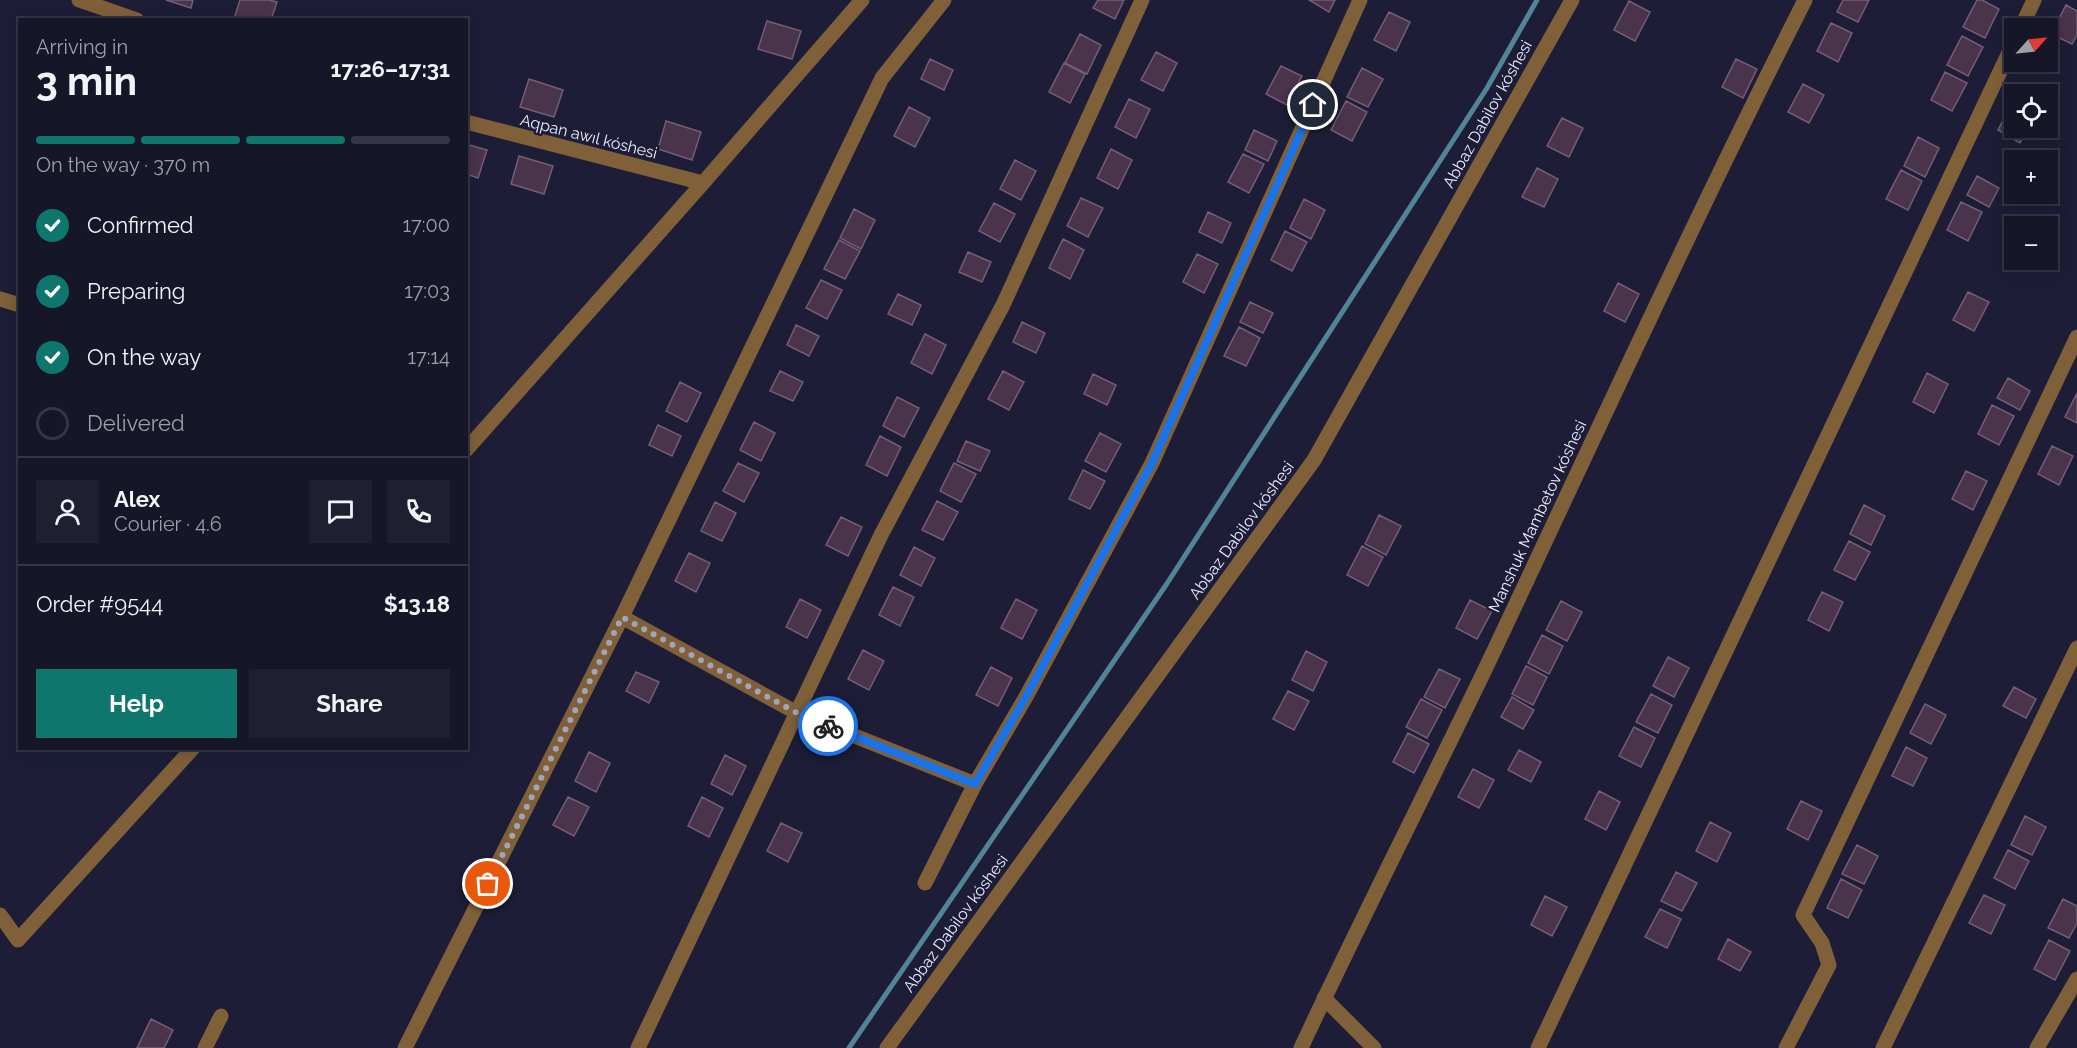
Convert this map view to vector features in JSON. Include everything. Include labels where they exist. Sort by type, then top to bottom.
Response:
[{"type":"street","points":[[79,0],[130,18]]},
{"type":"street","points":[[468,448],[862,0]]},
{"type":"street","points":[[405,1048],[622,617],[882,78],[944,0]]},
{"type":"street","points":[[638,1048],[881,535],[1003,305],[1142,0]]},
{"type":"street","points":[[925,883],[975,784],[1027,695],[1152,463],[1360,0]]},
{"type":"street","name":"Abbaz Dabilov kóshesi","points":[[887,1048],[1314,460],[1572,0]]},
{"type":"street","name":"Manshuk Mambetov kóshesi","points":[[1301,1048],[1493,652],[1745,118],[1805,0]]},
{"type":"street","points":[[2026,18],[2034,0]]},
{"type":"street","points":[[1538,1048],[2004,63]]},
{"type":"street","name":"Aqpan awıl kóshesi","points":[[468,124],[703,183]]},
{"type":"street","points":[[0,299],[18,304]]},
{"type":"street","points":[[1786,1048],[1829,965],[1822,943],[1803,915],[2077,337]]},
{"type":"street","points":[[622,617],[797,713],[975,784]]},
{"type":"street","points":[[1883,1048],[2077,648]]},
{"type":"street","points":[[0,915],[18,939],[191,750]]},
{"type":"street","points":[[2037,1048],[2077,979]]},
{"type":"street","points":[[1324,998],[1374,1048]]},
{"type":"street","points":[[205,1048],[221,1016]]},
{"type":"building","points":[[166,0],[193,0],[191,8]]},
{"type":"building","points":[[240,0],[277,2],[272,18],[234,18]]},
{"type":"building","points":[[1098,0],[1124,0],[1115,19],[1093,8]]},
{"type":"building","points":[[1309,0],[1335,0],[1329,12]]},
{"type":"building","points":[[1843,0],[1869,0],[1858,22],[1837,12]]},
{"type":"building","points":[[1977,0],[1982,0],[1999,9],[1985,38],[1963,27]]},
{"type":"building","points":[[1629,1],[1650,12],[1635,41],[1614,30]]},
{"type":"building","points":[[2066,5],[2077,11],[2077,35],[2072,44],[2058,37],[2058,20]]},
{"type":"building","points":[[1389,12],[1410,22],[1396,51],[1374,40]]},
{"type":"building","points":[[767,21],[801,31],[792,59],[758,49]]},
{"type":"building","points":[[1831,23],[1852,33],[1838,62],[1817,51]]},
{"type":"building","points":[[1080,34],[1101,45],[1087,74],[1065,63]]},
{"type":"building","points":[[1962,36],[1983,47],[1968,76],[1947,65]]},
{"type":"building","points":[[1156,52],[1177,63],[1163,91],[1141,80]]},
{"type":"building","points":[[930,59],[953,70],[944,90],[921,79]]},
{"type":"building","points":[[1736,59],[1757,69],[1743,98],[1722,87]]},
{"type":"building","points":[[1064,63],[1085,74],[1070,103],[1049,92]]},
{"type":"building","points":[[1281,66],[1302,76],[1287,105],[1266,94]]},
{"type":"building","points":[[1362,68],[1383,79],[1368,107],[1347,97]]},
{"type":"building","points":[[1945,72],[1967,83],[1952,111],[1931,100]]},
{"type":"building","points":[[529,79],[563,90],[554,117],[520,107]]},
{"type":"building","points":[[1803,84],[1824,95],[1809,123],[1788,112]]},
{"type":"building","points":[[1129,99],[1150,109],[1136,138],[1115,127]]},
{"type":"building","points":[[1346,101],[1367,112],[1352,141],[1331,130]]},
{"type":"building","points":[[909,107],[930,118],[915,147],[894,136]]},
{"type":"building","points":[[1562,118],[1583,128],[1569,157],[1547,146]]},
{"type":"building","points":[[2004,119],[2004,134],[1998,130]]},
{"type":"building","points":[[666,121],[701,132],[692,160],[658,149]]},
{"type":"building","points":[[1254,130],[1277,141],[1268,161],[1245,150]]},
{"type":"building","points":[[1918,137],[1939,148],[1925,177],[1904,166]]},
{"type":"building","points":[[2012,138],[2023,138],[2020,143]]},
{"type":"building","points":[[468,145],[487,150],[478,178],[468,175]]},
{"type":"building","points":[[1111,149],[1132,160],[1118,189],[1097,178]]},
{"type":"building","points":[[1243,154],[1264,164],[1249,193],[1228,182]]},
{"type":"building","points":[[519,156],[553,166],[544,194],[511,184]]},
{"type":"building","points":[[1015,160],[1036,171],[1021,200],[1000,189]]},
{"type":"building","points":[[1537,168],[1558,179],[1544,207],[1522,197]]},
{"type":"building","points":[[1901,170],[1922,181],[1908,210],[1886,199]]},
{"type":"building","points":[[1977,176],[1999,188],[1989,207],[1967,195]]},
{"type":"building","points":[[1081,198],[1103,208],[1088,237],[1067,226]]},
{"type":"building","points":[[1304,199],[1325,210],[1311,239],[1290,228]]},
{"type":"building","points":[[1961,202],[1982,212],[1968,241],[1947,230]]},
{"type":"building","points":[[994,203],[1015,214],[1000,242],[979,231]]},
{"type":"building","points":[[854,209],[875,220],[861,249],[840,238]]},
{"type":"building","points":[[1208,212],[1231,223],[1222,243],[1199,232]]},
{"type":"building","points":[[1285,231],[1307,242],[1292,271],[1271,260]]},
{"type":"building","points":[[1063,239],[1084,250],[1070,279],[1049,268]]},
{"type":"building","points":[[839,240],[860,251],[845,279],[824,269]]},
{"type":"building","points":[[968,252],[991,262],[982,282],[959,272]]},
{"type":"building","points":[[1197,254],[1218,264],[1204,293],[1183,282]]},
{"type":"building","points":[[821,280],[842,290],[827,319],[806,308]]},
{"type":"building","points":[[1618,283],[1639,294],[1625,322],[1604,311]]},
{"type":"building","points":[[1968,292],[1989,302],[1974,331],[1953,320]]},
{"type":"building","points":[[898,294],[921,305],[912,325],[888,314]]},
{"type":"building","points":[[1250,302],[1273,313],[1263,333],[1240,322]]},
{"type":"building","points":[[1022,322],[1045,333],[1036,353],[1013,342]]},
{"type":"building","points":[[796,325],[819,336],[809,356],[787,345]]},
{"type":"building","points":[[1239,327],[1260,338],[1246,366],[1224,356]]},
{"type":"building","points":[[925,334],[946,345],[932,374],[911,363]]},
{"type":"building","points":[[780,371],[803,382],[793,401],[770,391]]},
{"type":"building","points":[[1003,371],[1024,382],[1009,410],[988,399]]},
{"type":"building","points":[[1927,373],[1948,384],[1934,413],[1913,402]]},
{"type":"building","points":[[1093,374],[1116,385],[1107,405],[1084,394]]},
{"type":"building","points":[[2008,378],[2030,391],[2020,410],[1997,398]]},
{"type":"building","points":[[680,382],[701,393],[687,422],[666,411]]},
{"type":"building","points":[[2077,393],[2077,423],[2065,417]]},
{"type":"building","points":[[897,397],[919,408],[904,437],[883,426]]},
{"type":"building","points":[[1992,405],[2014,416],[1999,445],[1978,434]]},
{"type":"building","points":[[754,422],[775,433],[761,461],[740,450]]},
{"type":"building","points":[[658,425],[681,436],[672,456],[649,445]]},
{"type":"building","points":[[1100,433],[1121,444],[1106,472],[1085,461]]},
{"type":"building","points":[[880,436],[901,447],[887,476],[866,465]]},
{"type":"building","points":[[966,441],[990,451],[980,471],[957,461]]},
{"type":"building","points":[[2052,446],[2073,456],[2059,485],[2038,474]]},
{"type":"building","points":[[738,463],[759,473],[744,502],[723,491]]},
{"type":"building","points":[[954,463],[976,474],[961,502],[940,491]]},
{"type":"building","points":[[1083,470],[1105,481],[1090,509],[1069,499]]},
{"type":"building","points":[[1966,471],[1987,481],[1973,510],[1952,499]]},
{"type":"building","points":[[937,501],[958,512],[943,540],[922,530]]},
{"type":"building","points":[[715,502],[736,513],[722,541],[701,531]]},
{"type":"building","points":[[1864,505],[1885,516],[1871,545],[1850,534]]},
{"type":"building","points":[[1379,515],[1401,526],[1386,555],[1365,544]]},
{"type":"building","points":[[841,517],[862,527],[848,556],[826,545]]},
{"type":"building","points":[[1849,541],[1870,552],[1855,580],[1834,570]]},
{"type":"building","points":[[1362,546],[1383,557],[1368,586],[1347,575]]},
{"type":"building","points":[[914,547],[935,558],[921,586],[900,575]]},
{"type":"building","points":[[689,553],[710,563],[696,592],[675,581]]},
{"type":"building","points":[[893,587],[914,597],[900,626],[879,615]]},
{"type":"building","points":[[1822,592],[1843,602],[1829,631],[1808,620]]},
{"type":"building","points":[[800,599],[821,610],[807,638],[786,627]]},
{"type":"building","points":[[1016,599],[1037,610],[1022,639],[1001,628]]},
{"type":"building","points":[[1470,600],[1492,611],[1477,639],[1456,628]]},
{"type":"building","points":[[1561,601],[1582,612],[1567,641],[1546,630]]},
{"type":"building","points":[[1542,635],[1563,646],[1549,674],[1528,663]]},
{"type":"building","points":[[863,650],[884,661],[869,690],[848,679]]},
{"type":"building","points":[[1306,651],[1327,662],[1313,691],[1292,680]]},
{"type":"building","points":[[1668,657],[1689,668],[1674,697],[1653,686]]},
{"type":"building","points":[[1526,666],[1547,677],[1533,705],[1512,694]]},
{"type":"building","points":[[991,667],[1012,678],[998,706],[976,695]]},
{"type":"building","points":[[1439,669],[1460,679],[1445,708],[1424,697]]},
{"type":"building","points":[[636,672],[659,682],[649,703],[626,691]]},
{"type":"building","points":[[2014,687],[2036,699],[2026,718],[2003,706]]},
{"type":"building","points":[[1288,691],[1309,701],[1294,730],[1273,719]]},
{"type":"building","points":[[1651,694],[1672,705],[1658,733],[1636,722]]},
{"type":"building","points":[[1512,697],[1534,710],[1523,729],[1501,717]]},
{"type":"building","points":[[1421,699],[1442,710],[1427,738],[1406,727]]},
{"type":"building","points":[[1925,704],[1946,715],[1931,744],[1910,733]]},
{"type":"building","points":[[1634,727],[1655,738],[1641,767],[1619,756]]},
{"type":"building","points":[[1408,733],[1429,744],[1414,773],[1393,762]]},
{"type":"building","points":[[1906,747],[1927,758],[1913,786],[1892,776]]},
{"type":"building","points":[[1519,750],[1541,762],[1531,782],[1508,770]]},
{"type":"building","points":[[589,752],[610,763],[596,792],[575,781]]},
{"type":"building","points":[[725,755],[746,766],[732,795],[711,784]]},
{"type":"building","points":[[1473,769],[1494,780],[1479,808],[1458,797]]},
{"type":"building","points":[[1599,791],[1620,802],[1606,830],[1585,819]]},
{"type":"building","points":[[568,797],[589,807],[574,836],[553,825]]},
{"type":"building","points":[[702,797],[723,808],[709,837],[688,826]]},
{"type":"building","points":[[1801,801],[1822,811],[1808,840],[1787,829]]},
{"type":"building","points":[[2025,816],[2046,827],[2032,855],[2011,845]]},
{"type":"building","points":[[1710,822],[1731,833],[1717,862],[1696,851]]},
{"type":"building","points":[[781,823],[802,833],[788,862],[767,851]]},
{"type":"building","points":[[1857,845],[1878,856],[1864,884],[1842,874]]},
{"type":"building","points":[[2008,850],[2029,861],[2015,889],[1994,878]]},
{"type":"building","points":[[1676,872],[1697,883],[1682,911],[1661,901]]},
{"type":"building","points":[[1841,879],[1862,890],[1848,918],[1827,908]]},
{"type":"building","points":[[1984,895],[2005,905],[1991,934],[1969,923]]},
{"type":"building","points":[[1545,896],[1567,907],[1552,936],[1531,925]]},
{"type":"building","points":[[2063,899],[2077,906],[2077,923],[2069,938],[2048,928]]},
{"type":"building","points":[[1660,909],[1681,919],[1667,948],[1645,937]]},
{"type":"building","points":[[1728,939],[1751,952],[1740,971],[1718,959]]},
{"type":"building","points":[[2049,940],[2070,951],[2055,980],[2034,969]]},
{"type":"building","points":[[151,1019],[173,1030],[164,1048],[137,1048]]},
{"type":"waterway","points":[[849,1048],[1166,585],[1487,88],[1537,0]]},
{"type":"way so far","points":[[488,884],[622,617],[797,713],[828,726]]},
{"type":"route","points":[[828,726],[975,784],[1027,695],[1152,463],[1313,105]]}]
